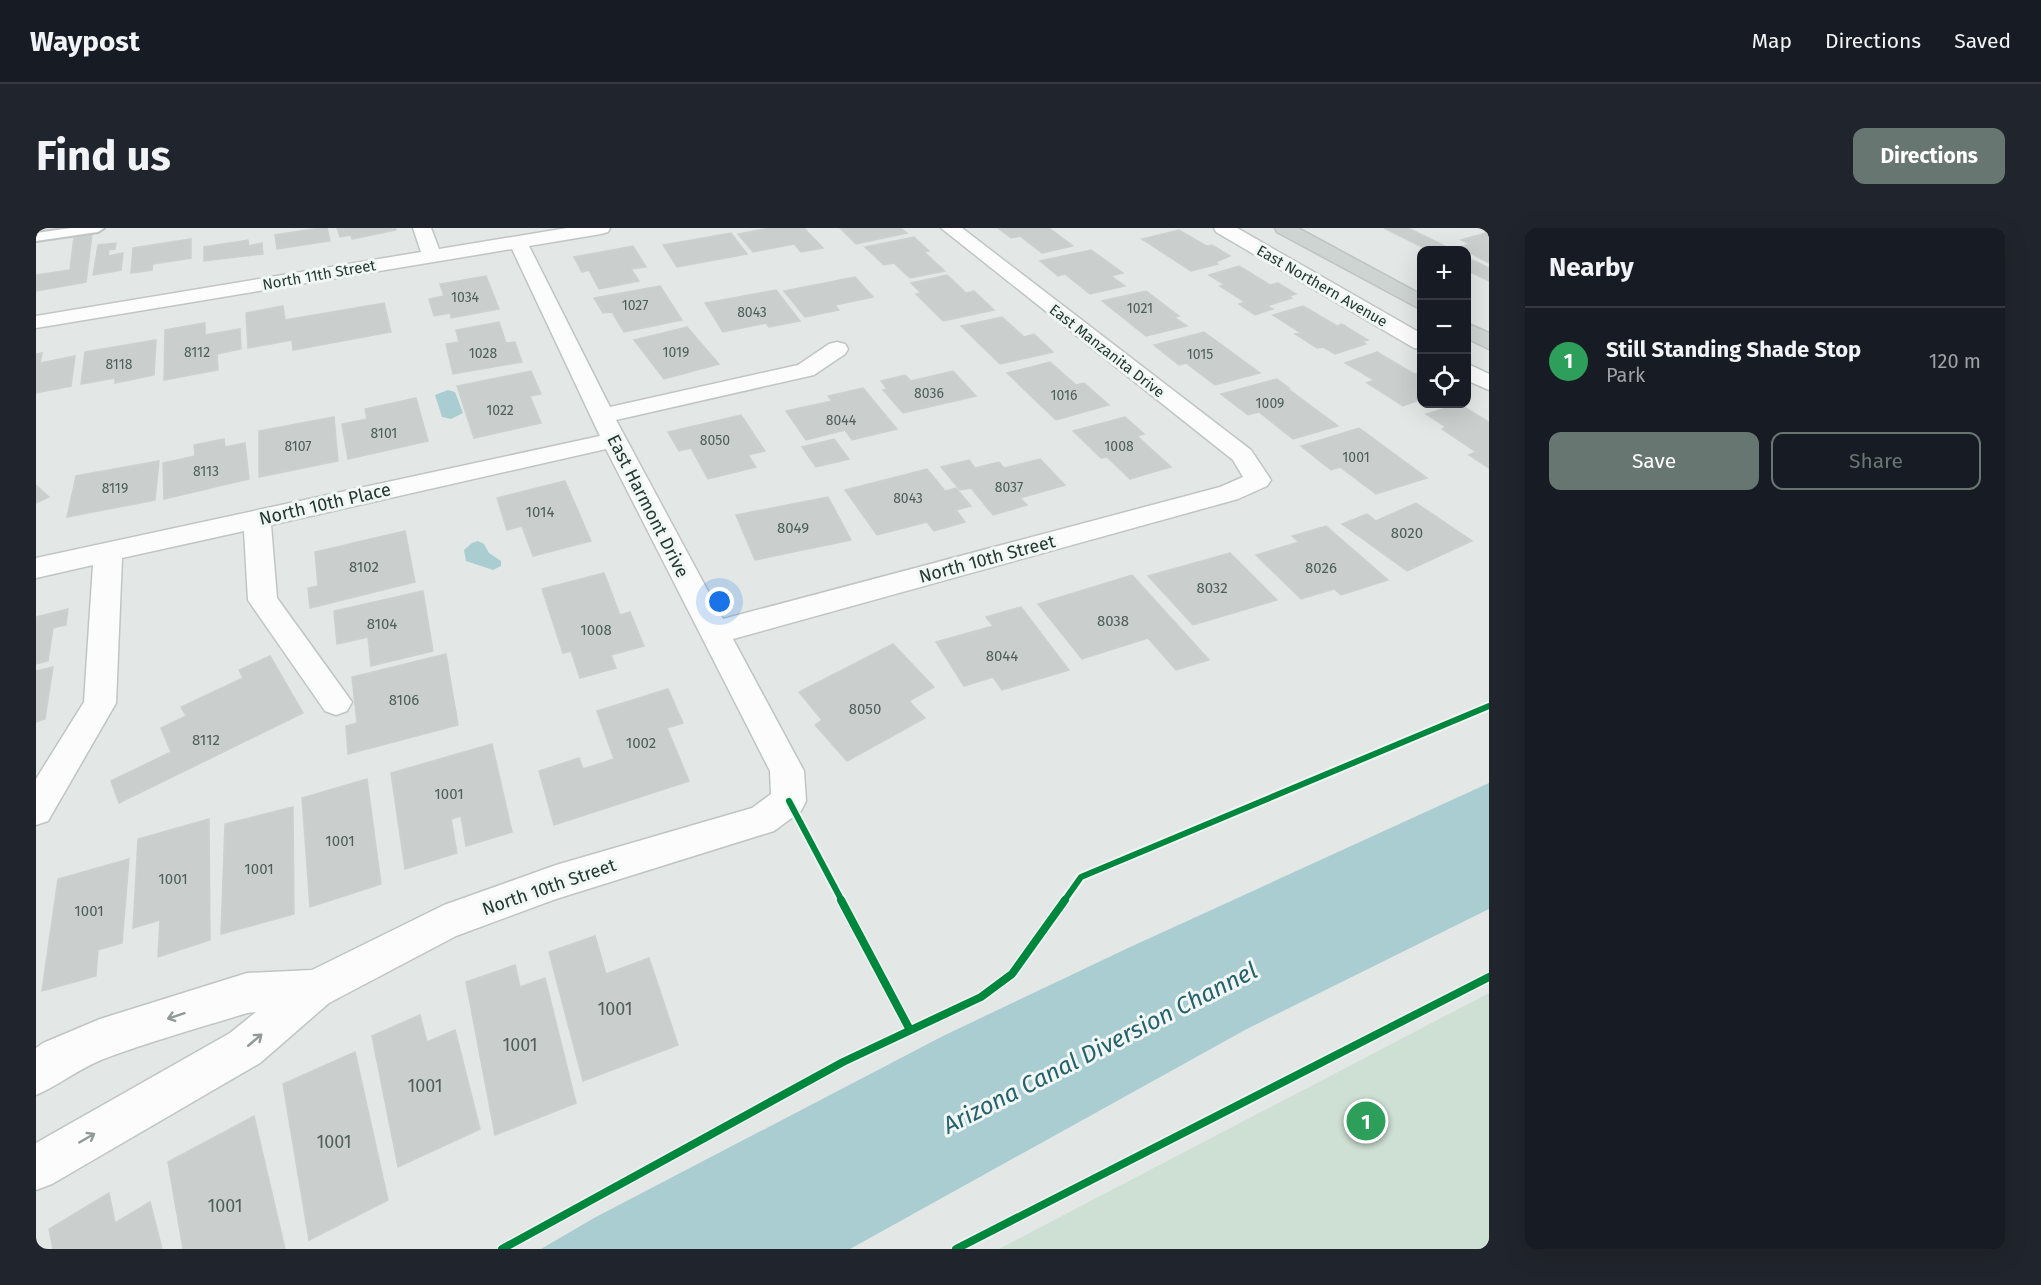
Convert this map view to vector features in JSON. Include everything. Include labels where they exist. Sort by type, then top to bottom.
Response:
[{"type":"main road","name":"East Northern Avenue","points":[[1284,228],[1417,301]]},
{"type":"main road","points":[[1471,331],[1489,342]]},
{"type":"street","points":[[423,228],[432,256]]},
{"type":"street","name":"North 11th Street","points":[[36,322],[601,228]]},
{"type":"street","name":"East Manzanita Drive","points":[[950,228],[1242,455],[1258,480]]},
{"type":"street","name":"East Northern Avenue","points":[[1223,228],[1417,341]]},
{"type":"street","name":"East Harmont Drive","points":[[518,242],[608,428],[787,771],[789,801]]},
{"type":"street","name":"North 10th Place","points":[[36,568],[257,519],[608,428],[806,370],[837,349]]},
{"type":"street","points":[[1471,372],[1489,383]]},
{"type":"street","name":"North 10th Street","points":[[714,633],[1229,493],[1258,480]]},
{"type":"street","points":[[257,519],[263,600],[336,702]]},
{"type":"street","points":[[36,810],[100,703],[108,552]]},
{"type":"street","name":"North 10th Street","points":[[36,1168],[245,1048],[315,989],[444,923],[556,882],[762,820],[789,801]]},
{"type":"street","name":"North 10th Street","points":[[36,1074],[58,1058],[100,1040],[247,993],[315,989]]},
{"type":"lane","points":[[36,237],[98,228]]},
{"type":"green space","points":[[1489,993],[1489,1249],[999,1249]]},
{"type":"water","points":[[448,390],[455,392],[463,413],[451,419],[442,417],[435,395]]},
{"type":"water","points":[[478,541],[484,544],[489,553],[501,561],[501,566],[493,570],[466,561],[464,550]]},
{"type":"water","name":"Arizona Canal Diversion Channel","points":[[1489,783],[1489,909],[1245,1030],[850,1249],[541,1249],[594,1218],[943,1036],[1128,948]]},
{"type":"building","points":[[327,228],[330,241],[277,249],[275,235]]},
{"type":"building","points":[[337,228],[395,228],[396,230],[352,239],[351,235],[340,237]]},
{"type":"building","points":[[770,228],[804,228],[823,248],[801,252],[794,244],[753,252],[738,234]]},
{"type":"building","points":[[840,228],[901,228],[907,233],[856,244]]},
{"type":"building","points":[[998,228],[1049,228],[1073,246],[1042,253],[1020,236],[1011,238]]},
{"type":"building","points":[[1384,228],[1408,228],[1445,246],[1420,246]]},
{"type":"building","points":[[1179,230],[1206,246],[1212,245],[1230,256],[1216,262],[1218,264],[1191,271],[1142,239]]},
{"type":"building","points":[[1489,232],[1489,263],[1471,253],[1471,246],[1463,246],[1470,244],[1461,240]]},
{"type":"building","points":[[731,233],[747,254],[677,267],[663,245]]},
{"type":"building","points":[[92,234],[86,282],[36,291],[36,275],[70,270],[74,237]]},
{"type":"building","points":[[914,237],[929,251],[924,252],[945,271],[910,278],[894,263],[884,265],[865,247]]},
{"type":"building","points":[[191,239],[191,258],[153,264],[152,270],[131,273],[133,248]]},
{"type":"building","points":[[248,240],[249,246],[262,243],[263,254],[204,261],[204,247]]},
{"type":"building","points":[[116,243],[115,249],[109,250],[108,256],[123,253],[121,270],[93,275],[98,245]]},
{"type":"building","points":[[633,246],[646,267],[631,269],[639,281],[599,289],[589,270],[582,272],[574,257]]},
{"type":"building","points":[[1091,250],[1123,273],[1111,276],[1125,286],[1090,294],[1065,274],[1058,276],[1040,261]]},
{"type":"building","points":[[1471,259],[1489,268],[1489,281],[1471,272]]},
{"type":"building","points":[[1239,266],[1270,285],[1278,283],[1296,294],[1289,296],[1292,298],[1267,306],[1273,309],[1255,315],[1239,304],[1245,302],[1220,286],[1225,285],[1209,275]]},
{"type":"building","points":[[947,275],[966,293],[974,291],[994,310],[943,321],[916,294],[921,293],[911,283]]},
{"type":"building","points":[[486,276],[499,309],[451,318],[450,313],[434,316],[429,299],[444,296],[440,284]]},
{"type":"building","points":[[855,277],[873,297],[835,305],[839,310],[805,317],[784,291]]},
{"type":"building","points":[[660,286],[682,320],[624,332],[612,312],[603,313],[594,298]]},
{"type":"building","points":[[776,290],[800,321],[769,327],[766,323],[723,332],[705,303]]},
{"type":"building","points":[[1146,291],[1179,316],[1174,317],[1187,326],[1146,336],[1102,301]]},
{"type":"building","points":[[384,303],[391,332],[293,350],[292,340],[248,348],[246,313],[283,306],[285,320]]},
{"type":"building","points":[[1303,306],[1337,326],[1342,324],[1368,340],[1362,341],[1366,344],[1335,354],[1323,347],[1317,348],[1295,334],[1301,333],[1273,315]]},
{"type":"building","points":[[1002,317],[1024,337],[1034,334],[1053,352],[1000,364],[961,326]]},
{"type":"building","points":[[499,322],[506,343],[515,342],[522,362],[453,374],[446,344],[459,342],[456,330]]},
{"type":"building","points":[[205,323],[205,335],[240,329],[241,349],[217,354],[218,370],[164,380],[165,330]]},
{"type":"building","points":[[687,327],[719,364],[664,379],[634,340]]},
{"type":"building","points":[[1204,332],[1260,373],[1215,385],[1186,363],[1179,365],[1154,345]]},
{"type":"building","points":[[156,340],[154,375],[115,383],[115,378],[81,384],[85,352]]},
{"type":"building","points":[[1377,352],[1414,374],[1417,373],[1417,401],[1403,406],[1367,383],[1374,380],[1345,363]]},
{"type":"building","points":[[42,353],[40,363],[75,356],[71,386],[36,393],[36,354]]},
{"type":"building","points":[[1050,362],[1076,385],[1084,383],[1109,405],[1056,420],[1007,373]]},
{"type":"building","points":[[531,371],[541,394],[530,396],[541,423],[474,438],[457,386]]},
{"type":"building","points":[[953,371],[976,396],[903,413],[883,390],[887,389],[881,381],[905,375],[911,381]]},
{"type":"building","points":[[1277,379],[1338,426],[1293,439],[1259,412],[1248,415],[1221,394]]},
{"type":"building","points":[[863,388],[897,429],[852,440],[845,430],[806,440],[786,411],[832,401],[828,396]]},
{"type":"building","points":[[416,398],[428,441],[348,459],[342,424],[367,419],[365,409]]},
{"type":"building","points":[[1446,408],[1466,408],[1489,422],[1489,468],[1469,455],[1476,452],[1442,429],[1446,427],[1426,414]]},
{"type":"building","points":[[741,415],[765,451],[748,455],[756,467],[708,479],[691,448],[679,451],[668,432]]},
{"type":"building","points":[[334,417],[338,461],[259,477],[259,431]]},
{"type":"building","points":[[1125,417],[1144,434],[1137,436],[1171,467],[1130,479],[1107,457],[1101,458],[1073,431]]},
{"type":"building","points":[[1359,428],[1427,478],[1376,494],[1340,467],[1331,470],[1301,446]]},
{"type":"building","points":[[224,439],[225,447],[245,443],[249,479],[164,499],[163,463],[195,456],[194,445]]},
{"type":"building","points":[[834,439],[849,459],[816,467],[802,447]]},
{"type":"building","points":[[1040,459],[1065,485],[1020,498],[1027,505],[993,515],[971,488],[960,490],[941,467],[969,460],[975,468],[999,462],[1004,468]]},
{"type":"building","points":[[159,461],[155,500],[67,517],[76,476]]},
{"type":"building","points":[[927,469],[945,491],[956,488],[971,506],[956,510],[965,522],[934,531],[927,522],[877,535],[845,490]]},
{"type":"building","points":[[565,481],[591,541],[533,556],[522,526],[507,530],[497,498]]},
{"type":"building","points":[[36,485],[49,497],[36,503]]},
{"type":"building","points":[[828,497],[851,540],[755,560],[736,515]]},
{"type":"building","points":[[1416,503],[1472,541],[1407,571],[1342,524],[1367,514],[1376,521]]},
{"type":"building","points":[[1326,526],[1388,580],[1341,595],[1334,589],[1301,599],[1256,555],[1299,542],[1292,536]]},
{"type":"building","points":[[405,531],[415,582],[310,608],[308,588],[318,586],[315,552]]},
{"type":"building","points":[[1230,553],[1277,600],[1193,625],[1148,576]]},
{"type":"building","points":[[604,573],[620,615],[630,612],[644,646],[611,655],[616,668],[580,678],[571,651],[563,653],[542,589]]},
{"type":"building","points":[[1132,575],[1209,660],[1176,670],[1148,638],[1082,659],[1038,604]]},
{"type":"building","points":[[423,591],[433,651],[371,666],[368,637],[337,644],[334,611]]},
{"type":"building","points":[[1021,607],[1069,670],[1002,690],[993,677],[964,686],[936,642],[993,626],[986,617]]},
{"type":"building","points":[[68,609],[66,625],[53,628],[48,661],[36,664],[36,617]]},
{"type":"building","points":[[893,644],[934,687],[909,701],[925,718],[847,761],[815,725],[822,720],[799,692]]},
{"type":"building","points":[[446,654],[458,725],[348,754],[346,726],[357,723],[352,677]]},
{"type":"building","points":[[270,656],[303,713],[119,803],[111,781],[171,752],[161,728],[186,716],[181,707],[243,678],[239,670]]},
{"type":"building","points":[[53,667],[45,719],[36,722],[36,671]]},
{"type":"building","points":[[668,689],[683,723],[667,728],[689,781],[554,825],[539,771],[579,758],[583,769],[614,759],[597,711]]},
{"type":"building","points":[[492,744],[512,832],[466,846],[461,816],[451,819],[457,853],[405,869],[391,773]]},
{"type":"building","points":[[367,779],[381,884],[310,907],[302,798]]},
{"type":"building","points":[[293,807],[294,914],[221,934],[225,824]]},
{"type":"building","points":[[209,819],[210,940],[158,957],[160,920],[133,928],[138,839]]},
{"type":"building","points":[[129,859],[122,943],[98,950],[96,976],[42,991],[58,879]]},
{"type":"building","points":[[595,936],[606,974],[649,958],[678,1045],[583,1081],[549,952]]},
{"type":"building","points":[[515,965],[520,987],[545,978],[576,1103],[495,1135],[466,982]]},
{"type":"building","points":[[420,1015],[427,1042],[455,1030],[480,1129],[398,1167],[372,1036]]},
{"type":"building","points":[[355,1052],[388,1200],[309,1240],[283,1084]]},
{"type":"building","points":[[254,1116],[285,1249],[183,1249],[168,1162]]},
{"type":"building","points":[[109,1193],[115,1223],[150,1202],[162,1249],[53,1249],[49,1229]]},
{"type":"cycle path","points":[[502,1249],[843,1062],[981,997],[1012,974],[1081,877],[1489,706]]},
{"type":"cycle path","points":[[789,801],[910,1030]]},
{"type":"cycle path","points":[[956,1249],[1489,977]]},
{"type":"place","name":"Still Standing Shade Stop","points":[[1366,1121]]}]
